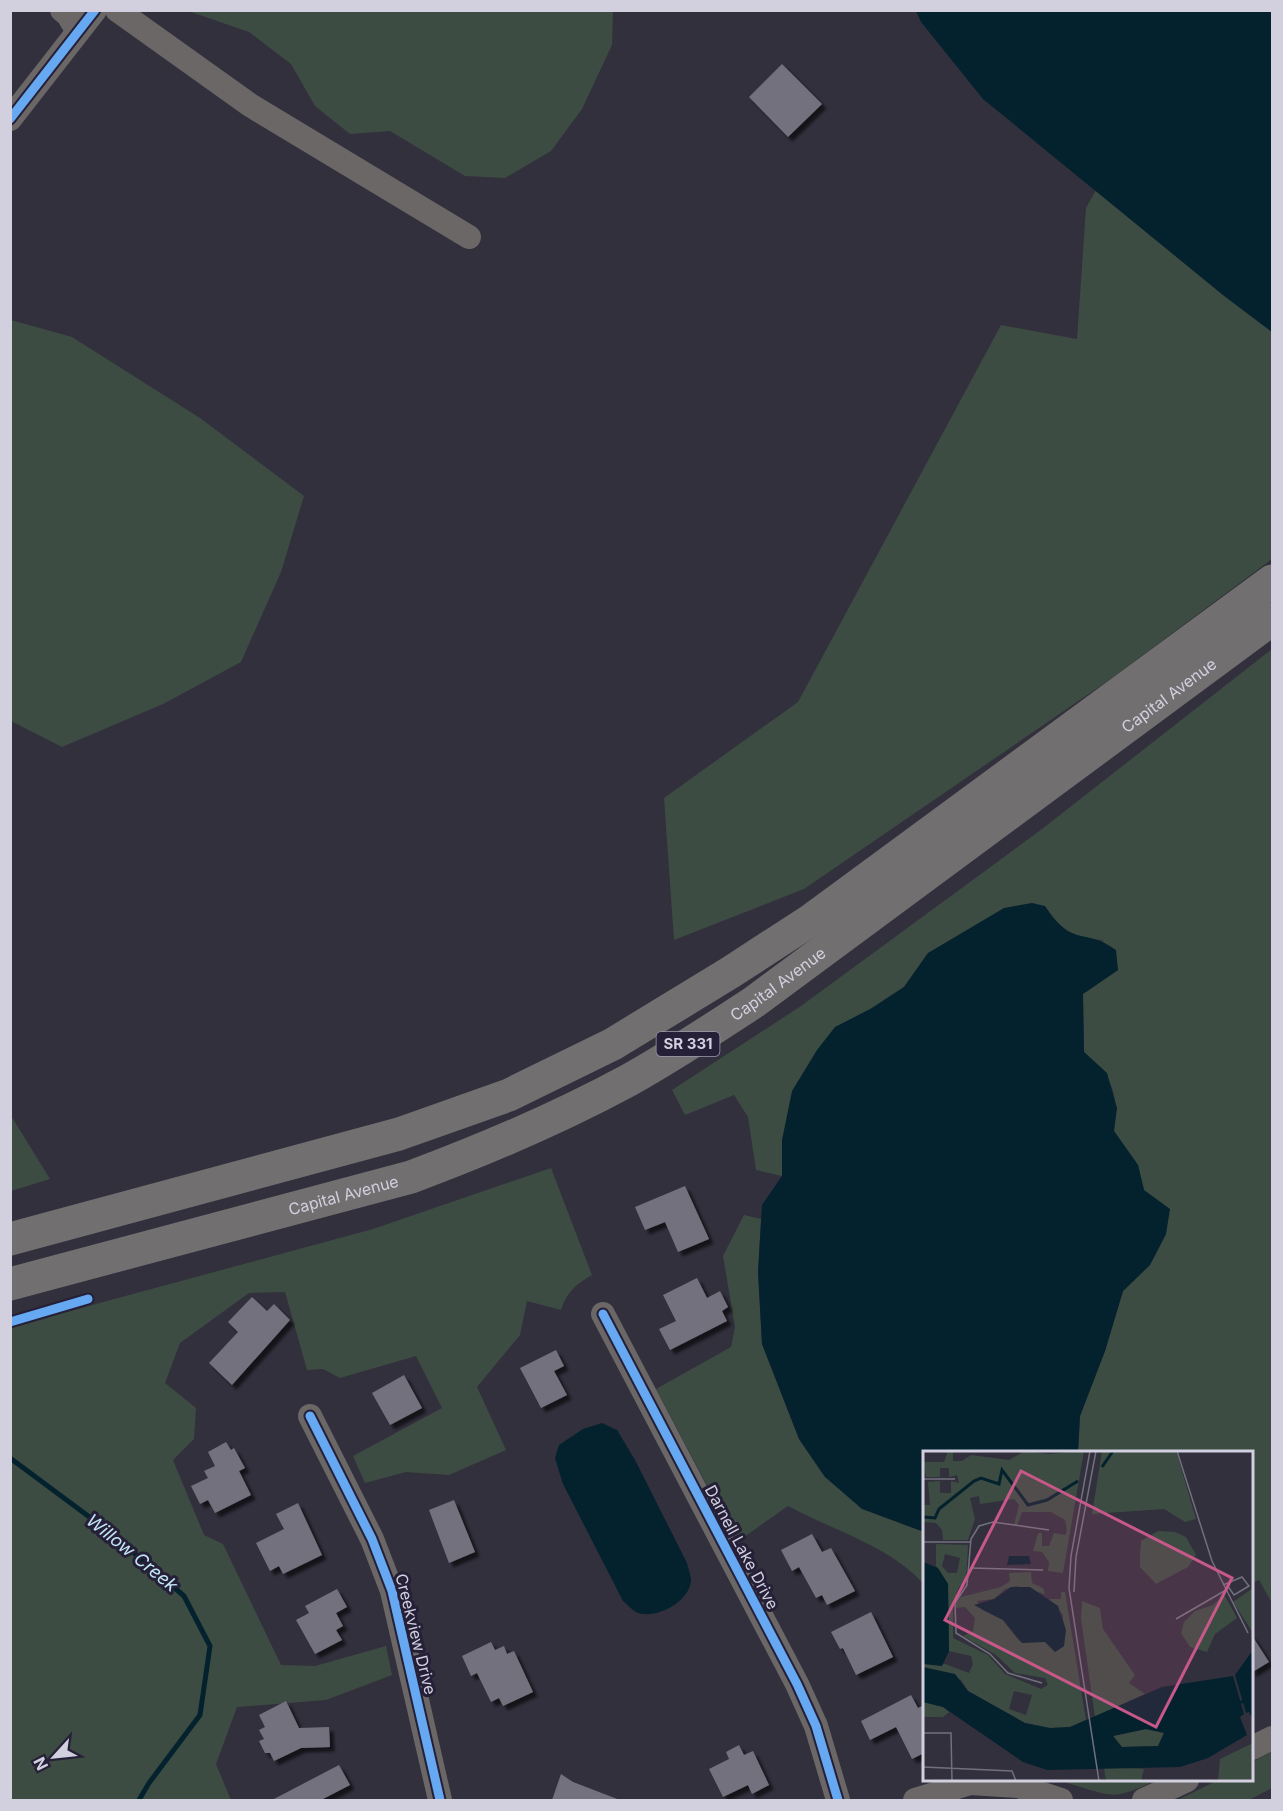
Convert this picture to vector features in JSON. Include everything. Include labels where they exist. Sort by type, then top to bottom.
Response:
[{"type":"highway","name":"Capital Avenue","points":[[10,1239],[399,1134],[509,1095],[613,1044],[820,914],[1272,582]]},
{"type":"highway","name":"Capital Avenue","points":[[10,1284],[411,1177],[474,1153],[580,1106],[681,1049],[754,1002],[1272,619]]},
{"type":"street","points":[[62,10],[68,15],[78,32]]},
{"type":"street","points":[[10,120],[95,10]]},
{"type":"street","points":[[117,10],[250,105],[469,237]]},
{"type":"street","name":"Darnell Lake Drive","points":[[603,1314],[797,1684],[816,1726],[838,1800]]},
{"type":"street","name":"Creekview Drive","points":[[310,1416],[372,1539],[386,1573],[440,1800]]},
{"type":"street","points":[[1253,1747],[1272,1738]]},
{"type":"street","points":[[1144,1800],[1183,1781]]},
{"type":"street","points":[[915,1800],[970,1783],[1018,1786],[1061,1800]]},
{"type":"green space","points":[[188,11],[613,11],[612,45],[582,109],[551,151],[505,178],[465,176],[390,131],[350,134],[315,106],[291,64],[249,32]]},
{"type":"green space","points":[[1096,190],[1223,295],[1272,332],[1272,559],[1112,678],[804,889],[674,940],[664,798],[798,702],[1001,325],[1077,339],[1086,208]]},
{"type":"green space","points":[[11,320],[72,337],[200,418],[304,496],[281,572],[241,662],[163,704],[62,747],[11,721]]},
{"type":"green space","points":[[1272,649],[1272,1603],[1259,1580],[1253,1583],[1253,1451],[1078,1451],[1080,1416],[1105,1351],[1123,1291],[1150,1265],[1166,1234],[1144,1190],[1138,1165],[1114,1131],[1115,1105],[1111,1086],[1101,1070],[1084,1052],[1083,994],[1118,970],[1102,940],[1083,938],[1069,932],[1045,907],[928,953],[904,987],[872,1008],[782,1140],[782,1176],[756,1170],[748,1117],[734,1095],[685,1115],[672,1090],[801,1006],[1042,829]]},
{"type":"green space","points":[[10,1114],[50,1179],[11,1191],[10,1191]]},
{"type":"green space","points":[[551,1168],[592,1275],[572,1290],[561,1310],[527,1301],[520,1335],[477,1387],[506,1450],[449,1475],[406,1472],[365,1483],[353,1456],[442,1408],[416,1356],[340,1378],[323,1369],[307,1370],[285,1292],[249,1293],[180,1343],[165,1383],[196,1408],[194,1439],[173,1460],[204,1535],[223,1544],[281,1665],[315,1666],[386,1646],[392,1675],[326,1700],[237,1707],[216,1764],[231,1800],[11,1800],[11,1327],[373,1229]]},
{"type":"green space","points":[[744,1215],[761,1219],[758,1272],[762,1344],[799,1439],[825,1477],[923,1531],[923,1583],[910,1570],[877,1549],[788,1506],[737,1542],[656,1389],[731,1347],[735,1327],[723,1256]]},
{"type":"green space","points":[[1272,1752],[1272,1788],[1249,1800],[1178,1800],[1216,1781],[1253,1781],[1253,1762]]},
{"type":"green space","points":[[1065,1781],[1154,1781],[1130,1792],[1112,1795]]},
{"type":"water","points":[[916,11],[1272,11],[1272,332],[1223,295],[983,99],[921,22]]},
{"type":"water","points":[[1032,903],[1045,906],[1064,928],[1072,933],[1096,939],[1116,950],[1118,970],[1083,994],[1084,1052],[1107,1073],[1117,1108],[1114,1131],[1138,1165],[1144,1190],[1170,1209],[1166,1234],[1150,1265],[1123,1291],[1105,1351],[1080,1416],[1078,1451],[923,1451],[923,1532],[862,1509],[825,1477],[799,1439],[762,1344],[758,1272],[762,1205],[782,1176],[782,1140],[792,1091],[817,1050],[835,1027],[872,1008],[904,987],[928,953],[1004,908]]},
{"type":"water","points":[[602,1423],[617,1430],[635,1460],[687,1563],[691,1579],[689,1589],[678,1602],[663,1611],[638,1613],[623,1601],[563,1484],[555,1458],[559,1445],[583,1429]]},
{"type":"building","points":[[782,64],[822,104],[788,137],[749,97]]},
{"type":"building","points":[[685,1186],[709,1239],[678,1252],[665,1222],[645,1230],[635,1207]]},
{"type":"building","points":[[697,1278],[707,1298],[720,1291],[728,1307],[722,1311],[727,1321],[670,1350],[659,1329],[676,1321],[663,1295]]},
{"type":"building","points":[[252,1297],[267,1311],[274,1304],[290,1320],[232,1385],[209,1363],[238,1332],[228,1322]]},
{"type":"building","points":[[556,1350],[564,1366],[554,1371],[567,1395],[541,1408],[520,1368]]},
{"type":"building","points":[[404,1375],[422,1408],[390,1425],[372,1393]]},
{"type":"building","points":[[226,1442],[231,1450],[234,1448],[245,1468],[239,1471],[251,1495],[215,1513],[208,1500],[200,1504],[191,1486],[208,1478],[204,1471],[215,1466],[208,1452]]},
{"type":"building","points":[[454,1500],[475,1552],[449,1563],[429,1510]]},
{"type":"building","points":[[298,1503],[322,1555],[283,1574],[279,1566],[270,1571],[256,1543],[284,1529],[276,1514]]},
{"type":"building","points":[[812,1534],[822,1552],[831,1548],[855,1591],[827,1605],[822,1595],[816,1598],[799,1567],[792,1571],[781,1550]]},
{"type":"building","points":[[337,1589],[347,1607],[336,1613],[343,1626],[336,1630],[342,1640],[315,1654],[296,1620],[309,1613],[305,1606]]},
{"type":"building","points":[[871,1612],[893,1657],[856,1675],[843,1648],[840,1649],[831,1632]]},
{"type":"building","points":[[1253,1637],[1269,1662],[1253,1672]]},
{"type":"building","points":[[491,1642],[495,1650],[504,1646],[507,1654],[514,1651],[533,1692],[503,1706],[499,1698],[491,1702],[477,1673],[471,1676],[462,1656]]},
{"type":"building","points":[[911,1695],[918,1708],[923,1706],[923,1754],[912,1759],[896,1727],[870,1740],[861,1721]]},
{"type":"building","points":[[286,1701],[299,1728],[329,1727],[330,1747],[301,1748],[274,1761],[270,1753],[265,1753],[259,1741],[264,1739],[259,1730],[265,1727],[259,1715]]},
{"type":"building","points":[[739,1745],[744,1755],[753,1751],[769,1785],[752,1794],[748,1785],[723,1797],[709,1769],[729,1759],[726,1752]]},
{"type":"building","points":[[339,1765],[350,1785],[321,1800],[272,1800]]},
{"type":"building","points":[[561,1774],[573,1782],[620,1800],[552,1800]]},
{"type":"waterway","name":"Willow Creek","points":[[10,1458],[111,1533],[184,1596],[210,1646],[200,1715],[139,1800]]},
{"type":"cycle path","points":[[10,119],[95,10]]},
{"type":"cycle path","points":[[10,1322],[88,1299]]},
{"type":"cycle path","points":[[603,1314],[797,1684],[816,1726],[838,1800]]},
{"type":"cycle path","points":[[310,1416],[372,1539],[392,1591],[440,1800]]}]
